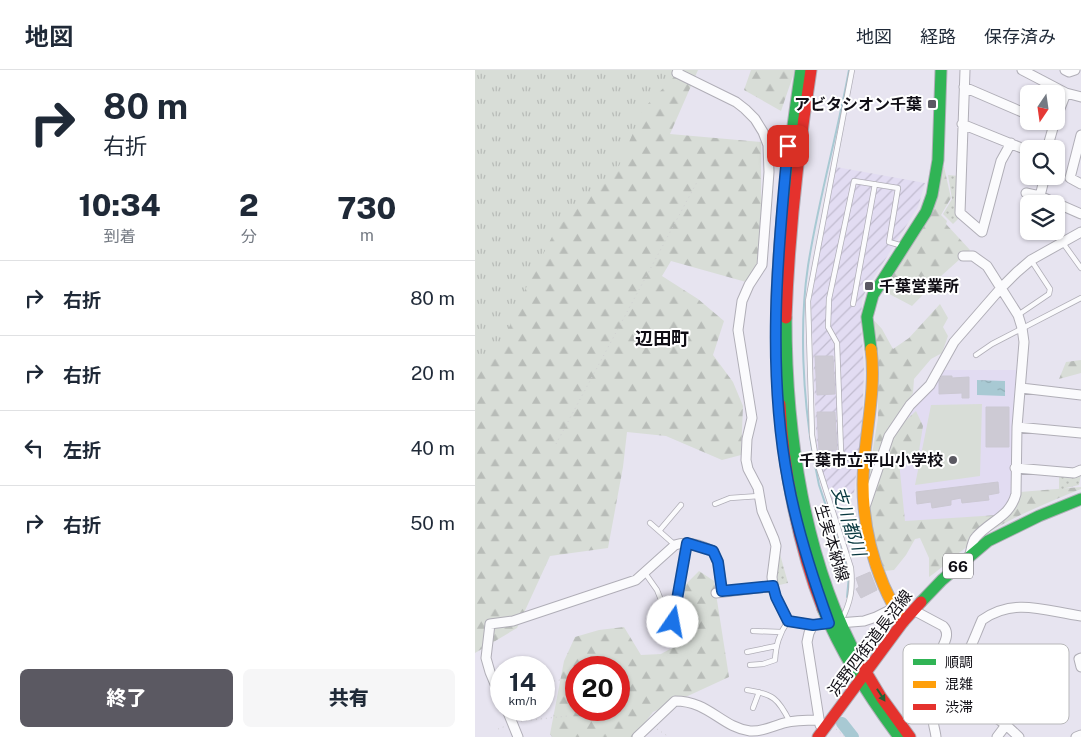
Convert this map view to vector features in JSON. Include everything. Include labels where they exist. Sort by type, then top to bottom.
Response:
[{"type":"main road","name":"生実本納線","points":[[801,70],[788,146],[778,245],[778,410],[788,481],[808,565],[863,677],[899,737]]},
{"type":"main road","name":"生実本納線","points":[[811,70],[799,146],[790,229],[786,321],[789,414],[802,501],[835,623]]},
{"type":"main road","points":[[903,622],[894,608],[870,550],[864,510],[864,462],[871,422],[872,356],[867,318],[873,295],[926,212],[935,178],[939,151],[941,70]]},
{"type":"main road","name":"浜野四街道長沼線","points":[[823,734],[903,622],[970,555],[988,541],[1010,529],[1081,499]]},
{"type":"main road","name":"生実本納線","points":[[863,677],[910,737]]},
{"type":"street","points":[[678,70],[677,73],[736,102],[745,109],[755,119],[768,145],[769,172],[762,265],[749,284],[742,301],[738,330],[752,418],[747,439],[746,460],[748,469],[758,488],[762,511],[776,546],[772,577],[776,597],[788,621],[813,625],[864,621],[894,608]]},
{"type":"street","points":[[965,70],[960,213],[982,232],[1001,161],[1011,144]]},
{"type":"street","points":[[1022,70],[1066,93],[1081,97]]},
{"type":"street","points":[[1065,70],[1069,72],[1075,70]]},
{"type":"street","points":[[964,87],[1020,111]]},
{"type":"street","points":[[962,124],[1020,148]]},
{"type":"street","points":[[1081,135],[1070,178],[1081,184]]},
{"type":"street","points":[[1026,193],[1035,195]]},
{"type":"street","points":[[1065,207],[1081,214]]},
{"type":"street","points":[[864,510],[889,436],[910,406],[930,385],[954,342],[1001,288],[1031,260],[1081,232]]},
{"type":"street","points":[[963,256],[973,256],[987,266],[1018,315],[1022,328],[1023,342],[1015,468],[1016,494],[1013,504],[1003,516],[975,538],[970,555]]},
{"type":"street","points":[[1021,388],[1081,395]]},
{"type":"street","points":[[1017,427],[1081,433]]},
{"type":"street","points":[[1015,468],[1074,473],[1081,470]]},
{"type":"street","points":[[490,672],[486,658],[490,624],[513,621],[635,580],[675,545],[687,543],[713,551],[718,562],[719,592],[773,586]]},
{"type":"street","points":[[973,644],[982,620],[1005,610],[1021,606],[1040,607],[1081,616]]},
{"type":"street","points":[[913,610],[946,629],[943,644]]},
{"type":"street","points":[[813,625],[807,642],[819,720],[823,734]]},
{"type":"street","points":[[1081,658],[1079,659],[1081,667]]},
{"type":"street","points":[[637,737],[675,701],[688,702],[710,711],[731,726],[749,731],[761,731],[790,722],[819,720]]},
{"type":"street","points":[[512,722],[518,737]]},
{"type":"street","points":[[934,724],[936,737]]},
{"type":"street","points":[[997,737],[1006,725],[1019,737]]},
{"type":"street","points":[[1076,737],[1081,735]]},
{"type":"lane","points":[[835,623],[849,606],[853,585],[851,568],[816,460],[812,436],[808,301],[852,70]]},
{"type":"lane","points":[[864,462],[845,457],[841,452],[837,344],[828,327],[829,299],[854,181],[898,188],[889,242],[903,246]]},
{"type":"lane","points":[[853,304],[875,184]]},
{"type":"lane","points":[[1063,243],[1081,268]]},
{"type":"lane","points":[[1018,315],[1049,294],[1050,289],[1031,260]]},
{"type":"lane","points":[[976,355],[992,344],[1081,298]]},
{"type":"lane","points":[[715,504],[730,498],[759,496]]},
{"type":"lane","points":[[659,531],[681,505]]},
{"type":"lane","points":[[650,523],[675,545]]},
{"type":"lane","points":[[659,630],[669,627],[673,622],[687,543]]},
{"type":"lane","points":[[645,573],[657,590],[665,610]]},
{"type":"lane","points":[[751,665],[775,660],[776,646],[781,632],[788,621]]},
{"type":"lane","points":[[753,631],[781,632]]},
{"type":"lane","points":[[747,652],[776,646]]},
{"type":"lane","points":[[747,690],[759,692],[779,701],[790,722]]},
{"type":"lane","points":[[753,708],[759,692]]},
{"type":"path","points":[[556,444],[697,182]]},
{"type":"path","points":[[555,681],[565,679]]},
{"type":"path","points":[[498,729],[512,722],[565,716]]},
{"type":"path","points":[[651,725],[669,737]]},
{"type":"path","points":[[823,734],[835,728],[845,737]]},
{"type":"shaded area","name":"千葉営業所","points":[[836,167],[925,183],[918,207],[866,290],[862,300],[861,324],[864,370],[862,423],[854,493],[831,500],[817,453],[811,301]]},
{"type":"shaded area","name":"千葉市立平山小学校","points":[[941,370],[1018,370],[1013,500],[968,538],[962,552],[943,536],[902,528],[889,469],[911,406]]},
{"type":"green space","points":[[475,70],[677,70],[645,153],[512,352],[475,365]]},
{"type":"green space","points":[[675,70],[698,70],[670,134],[761,142],[761,194],[768,253],[746,282],[671,261],[662,276],[698,299],[724,321],[713,355],[733,382],[743,406],[741,455],[722,460],[666,436],[627,432],[623,467],[608,548],[550,556],[517,628],[475,653],[475,363],[498,353],[525,290],[556,229],[619,166],[643,109],[673,78]]},
{"type":"green space","points":[[751,70],[795,70],[781,111],[744,90]]},
{"type":"green space","points":[[940,167],[944,167],[951,198],[941,215],[947,221],[946,224],[970,250],[912,306],[880,289],[917,230]]},
{"type":"green space","points":[[948,175],[959,176],[961,216],[953,224],[943,214],[952,199]]},
{"type":"green space","points":[[940,304],[948,318],[943,327],[948,336],[942,353],[931,359],[914,379],[913,393],[886,432],[868,480],[878,418],[878,389],[870,354],[871,317],[882,329],[893,349],[909,338]]},
{"type":"green space","points":[[1081,360],[1081,373],[1059,379],[1066,362]]},
{"type":"green space","points":[[982,404],[980,476],[915,485],[931,405]]},
{"type":"green space","points":[[916,411],[923,426],[918,457],[899,462],[905,521],[998,515],[1020,492],[1081,487],[1081,489],[999,526],[968,546],[929,577],[929,558],[920,538],[915,539],[906,555],[894,570],[885,571],[874,548],[871,517],[868,508],[896,429]]},
{"type":"green space","points":[[1059,471],[1081,474],[1079,485],[1059,492]]},
{"type":"green space","points":[[778,547],[788,583],[775,586]]},
{"type":"green space","points":[[699,571],[714,581],[729,677],[653,712],[634,737],[552,737],[550,734],[552,721],[555,721],[555,708],[565,659],[565,721],[630,721],[630,656],[566,656],[575,637],[599,630],[624,627],[641,655],[661,654],[688,639],[684,586]]},
{"type":"water","points":[[977,380],[1005,381],[1005,396],[977,395]]},
{"type":"building","points":[[815,356],[833,356],[835,394],[817,395]]},
{"type":"building","points":[[942,376],[952,376],[952,378],[969,377],[969,398],[962,398],[962,393],[939,394],[939,381]]},
{"type":"building","points":[[986,407],[1009,407],[1009,447],[986,447]]},
{"type":"building","points":[[817,412],[835,412],[837,450],[819,451]]},
{"type":"building","points":[[998,482],[999,493],[988,495],[989,500],[962,503],[961,498],[951,500],[951,505],[932,508],[931,502],[917,504],[916,492]]},
{"type":"building","points":[[870,572],[877,590],[861,598],[856,589],[859,587],[856,578]]},
{"type":"waterway","name":"支川都川","points":[[813,455],[803,361],[805,289],[817,217],[849,70]]},
{"type":"waterway","name":"支川都川","points":[[814,460],[819,485],[849,575],[847,597]]},
{"type":"waterway","name":"支川都川","points":[[842,723],[853,737]]},
{"type":"traffic: fast","points":[[780,404],[777,321],[778,266],[786,181],[801,70]]},
{"type":"traffic: fast","points":[[871,349],[867,317],[873,295],[926,212],[932,195],[938,160],[941,70]]},
{"type":"traffic: fast","points":[[786,318],[790,406],[802,495],[812,539],[825,582],[841,623],[860,662]]},
{"type":"traffic: fast","points":[[921,602],[942,580],[988,541],[1039,516],[1081,499]]},
{"type":"traffic: fast","points":[[823,609],[830,626],[857,675],[899,737]]},
{"type":"traffic: slow","points":[[871,349],[871,406],[863,483],[866,525],[876,565],[903,622]]},
{"type":"traffic: jam","points":[[786,318],[789,255],[795,194],[811,70]]},
{"type":"traffic: jam","points":[[780,404],[785,455],[794,508],[814,586],[823,609]]},
{"type":"traffic: jam","points":[[818,737],[903,622],[921,602]]},
{"type":"traffic: jam","points":[[860,662],[881,697],[910,737]]},
{"type":"place","name":"アビタシオン千葉","points":[[932,104]]},
{"type":"place","name":"千葉営業所","points":[[869,286]]},
{"type":"place","name":"千葉市立平山小学校","points":[[953,460]]},
{"type":"district","name":"辺田町","points":[[662,338]]},
{"type":"route","points":[[673,622],[687,543],[713,551],[718,562],[722,591],[773,586],[776,597],[788,621],[813,625],[829,623],[808,565],[799,530],[788,481],[778,410],[776,354],[778,245],[788,146]]}]
